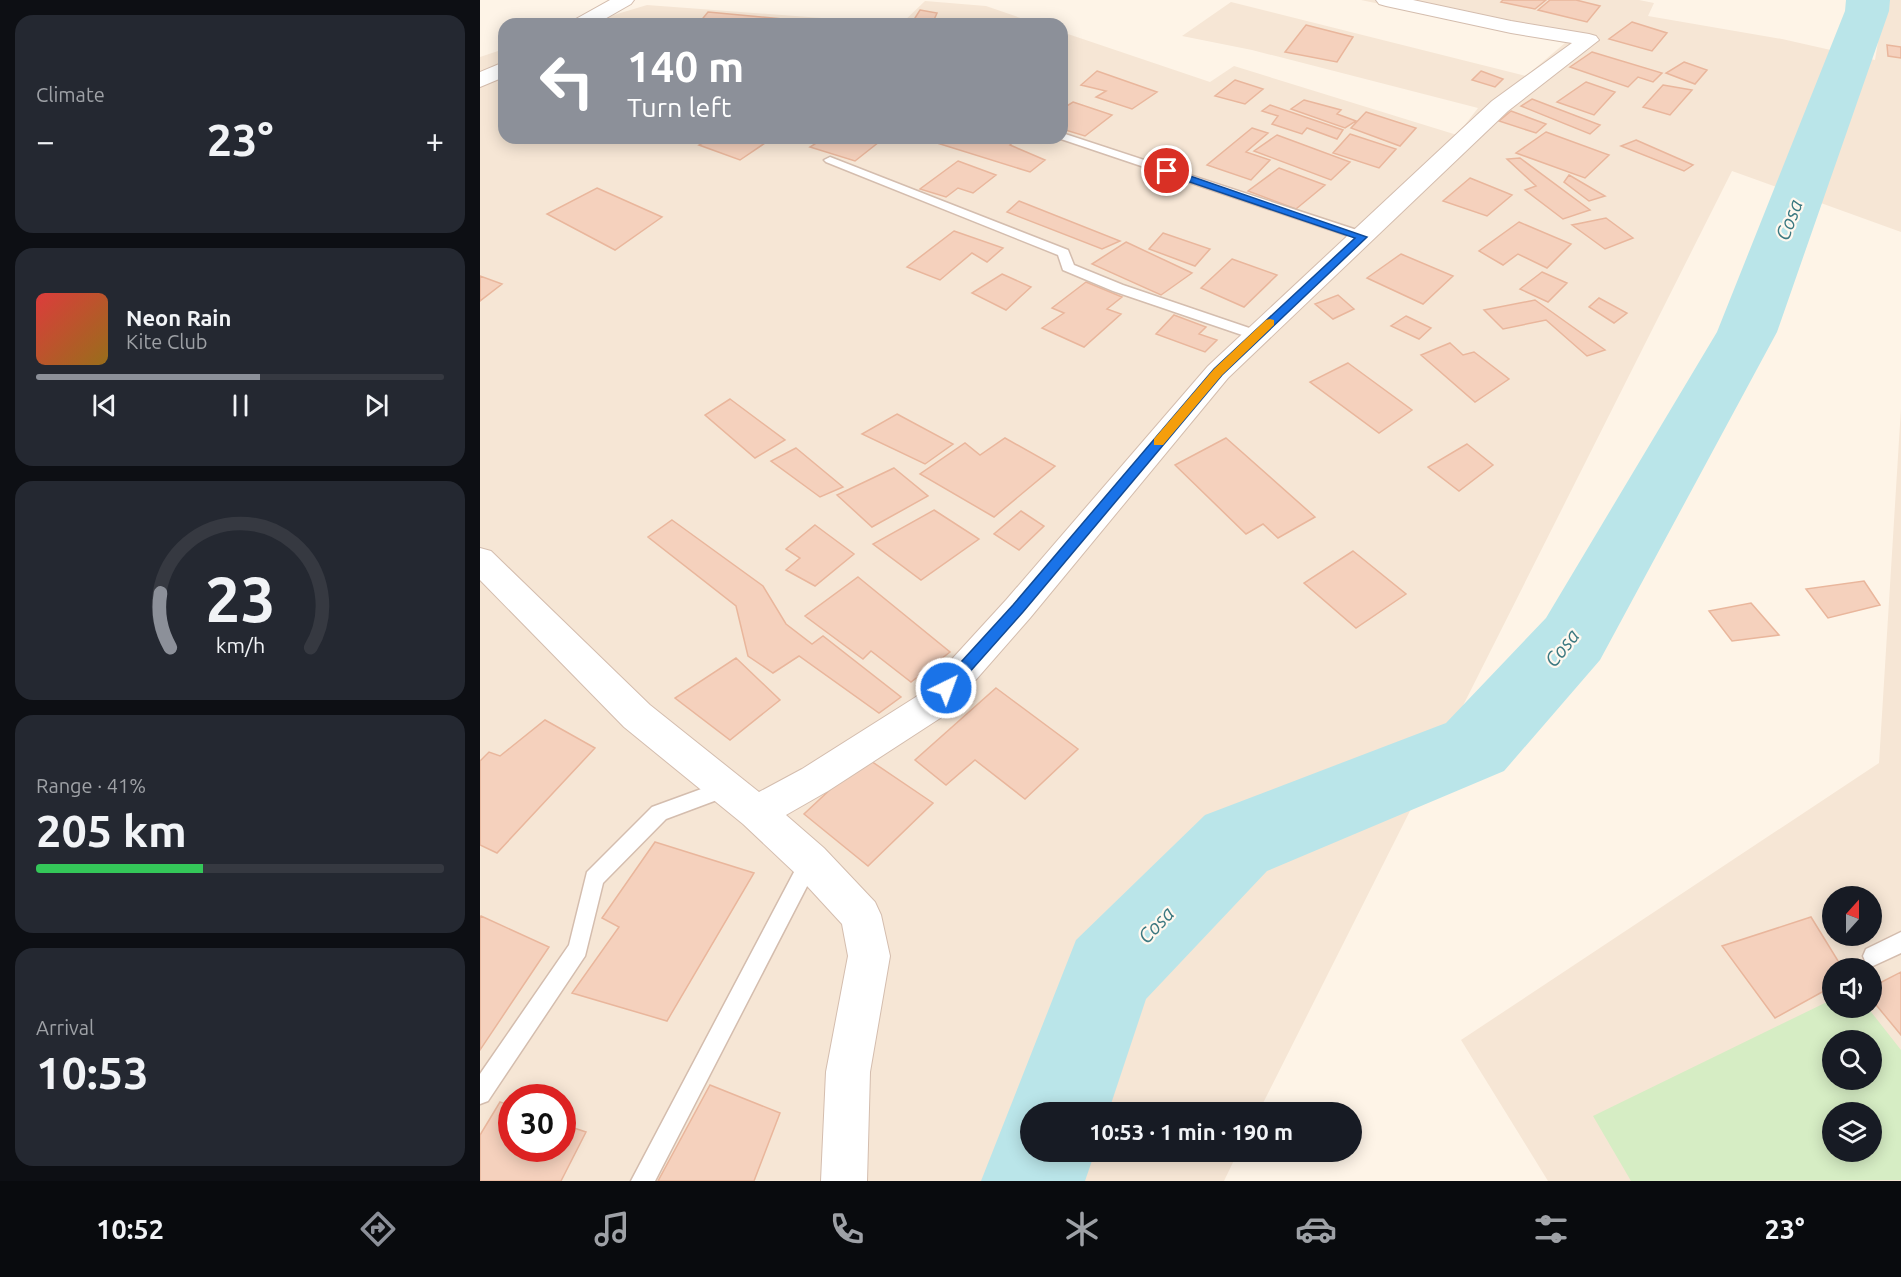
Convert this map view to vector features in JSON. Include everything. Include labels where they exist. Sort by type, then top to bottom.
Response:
[{"type":"street","points":[[592,18],[624,0]]},
{"type":"street","points":[[741,800],[814,780],[932,705],[1018,609],[1218,372],[1500,106],[1589,40],[1511,27],[1386,0]]},
{"type":"street","points":[[480,81],[498,71]]},
{"type":"street","points":[[480,560],[637,716],[741,800],[810,861],[861,915],[869,956],[848,1072],[844,1181]]},
{"type":"lane","points":[[1068,138],[1362,237]]},
{"type":"lane","points":[[830,160],[1064,253],[1068,267],[1118,288],[1256,335]]},
{"type":"lane","points":[[480,1093],[578,949],[594,878],[659,813],[741,800]]},
{"type":"lane","points":[[643,1181],[810,861]]},
{"type":"lane","points":[[1873,956],[1901,942]]},
{"type":"shaded area","points":[[1361,0],[1639,0],[1654,3],[1648,16],[1782,39],[1875,60],[1885,0],[1901,0],[1901,232],[1732,171],[1264,1102],[1020,1102],[1020,1162],[1233,1162],[1224,1181],[480,1181],[480,57],[498,51],[498,144],[1068,144],[1068,34],[1210,82],[1234,66],[1457,135],[1478,108],[1252,50],[1182,36],[1231,2],[1526,76],[1565,43]]},
{"type":"shaded area","points":[[925,1],[986,6],[1021,18],[907,18]]},
{"type":"shaded area","points":[[647,5],[821,18],[604,18]]},
{"type":"shaded area","points":[[1901,408],[1901,1181],[1548,1181],[1461,1040],[1879,763]]},
{"type":"green space","points":[[1822,1004],[1822,1018],[1876,1018],[1901,1050],[1901,1180],[1631,1181],[1593,1116]]},
{"type":"building","points":[[1503,0],[1546,0],[1535,9],[1501,2]]},
{"type":"building","points":[[1550,0],[1576,0],[1600,6],[1587,22],[1538,10]]},
{"type":"building","points":[[920,10],[937,13],[935,18],[915,18]]},
{"type":"building","points":[[708,12],[773,18],[703,18]]},
{"type":"building","points":[[1632,22],[1667,33],[1652,51],[1609,39]]},
{"type":"building","points":[[1306,25],[1353,37],[1337,62],[1285,52]]},
{"type":"building","points":[[1887,45],[1901,47],[1901,58],[1888,56]]},
{"type":"building","points":[[1592,52],[1662,73],[1653,82],[1638,77],[1628,87],[1570,67]]},
{"type":"building","points":[[1684,62],[1707,70],[1695,84],[1666,73]]},
{"type":"building","points":[[1097,71],[1157,92],[1132,109],[1096,97],[1106,91],[1081,85]]},
{"type":"building","points":[[1481,71],[1503,79],[1495,87],[1472,80]]},
{"type":"building","points":[[1235,80],[1263,89],[1245,104],[1215,96]]},
{"type":"building","points":[[1586,82],[1615,92],[1594,115],[1557,102]]},
{"type":"building","points":[[1663,85],[1692,90],[1670,115],[1643,107]]},
{"type":"building","points":[[1532,99],[1600,125],[1590,134],[1521,106]]},
{"type":"building","points":[[1304,100],[1341,110],[1337,114],[1356,121],[1345,128],[1291,109]]},
{"type":"building","points":[[1073,102],[1112,115],[1085,136],[1068,131],[1068,105]]},
{"type":"building","points":[[1270,105],[1343,130],[1337,139],[1307,128],[1302,134],[1272,124],[1278,116],[1262,111]]},
{"type":"building","points":[[1511,111],[1546,124],[1536,133],[1499,121]]},
{"type":"building","points":[[1366,112],[1416,128],[1400,146],[1351,128]]},
{"type":"building","points":[[1252,128],[1268,133],[1246,152],[1270,160],[1251,180],[1207,165]]},
{"type":"building","points":[[1546,132],[1609,155],[1585,178],[1516,153]]},
{"type":"building","points":[[1350,134],[1396,149],[1379,168],[1333,153]]},
{"type":"building","points":[[1277,135],[1350,162],[1331,180],[1254,151]]},
{"type":"building","points":[[1636,140],[1693,165],[1684,171],[1621,146]]},
{"type":"building","points":[[701,144],[764,144],[740,160],[699,145]]},
{"type":"building","points":[[815,144],[876,144],[855,161],[810,147]]},
{"type":"building","points":[[940,144],[1011,144],[1045,160],[1030,172]]},
{"type":"building","points":[[1520,158],[1590,210],[1563,219],[1525,190],[1536,186],[1507,159]]},
{"type":"building","points":[[958,161],[996,175],[973,193],[958,188],[946,197],[920,189]]},
{"type":"building","points":[[1279,168],[1325,185],[1296,209],[1248,191]]},
{"type":"building","points":[[1569,175],[1605,196],[1589,201],[1564,182]]},
{"type":"building","points":[[1470,178],[1512,195],[1487,216],[1443,201]]},
{"type":"building","points":[[597,188],[662,217],[615,250],[547,214]]},
{"type":"building","points":[[1019,201],[1120,241],[1102,249],[1007,212]]},
{"type":"building","points":[[1606,218],[1633,238],[1605,249],[1572,225]]},
{"type":"building","points":[[1519,222],[1571,244],[1547,268],[1518,254],[1503,265],[1479,251]]},
{"type":"building","points":[[954,231],[1003,248],[987,262],[972,253],[940,280],[907,267]]},
{"type":"building","points":[[1163,233],[1210,249],[1195,266],[1149,249]]},
{"type":"building","points":[[1126,242],[1192,273],[1161,295],[1092,264]]},
{"type":"building","points":[[1401,254],[1453,276],[1423,304],[1367,278]]},
{"type":"building","points":[[1232,259],[1277,275],[1244,307],[1201,288]]},
{"type":"building","points":[[1542,272],[1567,283],[1548,302],[1520,289]]},
{"type":"building","points":[[1002,274],[1031,287],[1006,310],[972,293]]},
{"type":"building","points":[[480,276],[502,284],[480,301]]},
{"type":"building","points":[[1086,282],[1122,297],[1107,309],[1121,314],[1084,347],[1042,328],[1064,313],[1052,308]]},
{"type":"building","points":[[1338,295],[1354,309],[1333,319],[1315,304]]},
{"type":"building","points":[[1599,298],[1627,313],[1614,323],[1589,307]]},
{"type":"building","points":[[1535,300],[1605,350],[1587,356],[1546,320],[1503,329],[1484,310]]},
{"type":"building","points":[[1174,315],[1206,327],[1199,334],[1217,340],[1205,352],[1156,334]]},
{"type":"building","points":[[1406,316],[1431,328],[1419,339],[1391,326]]},
{"type":"building","points":[[1450,343],[1463,355],[1474,352],[1509,379],[1475,402],[1421,355]]},
{"type":"building","points":[[1348,363],[1412,410],[1379,433],[1310,382]]},
{"type":"building","points":[[730,399],[785,440],[755,458],[705,415]]},
{"type":"building","points":[[897,414],[953,444],[925,464],[862,434]]},
{"type":"building","points":[[1005,438],[1055,466],[994,517],[920,474],[965,443],[980,455]]},
{"type":"building","points":[[1226,438],[1315,517],[1278,538],[1263,524],[1246,534],[1175,465]]},
{"type":"building","points":[[1467,444],[1493,465],[1459,491],[1428,467]]},
{"type":"building","points":[[796,448],[843,487],[820,497],[771,461]]},
{"type":"building","points":[[894,468],[928,496],[872,527],[837,495]]},
{"type":"building","points":[[934,510],[979,539],[921,580],[873,544]]},
{"type":"building","points":[[1021,511],[1044,526],[1019,550],[994,534]]},
{"type":"building","points":[[672,520],[763,586],[786,624],[812,644],[823,636],[901,697],[879,713],[799,656],[773,673],[748,656],[736,606],[648,537]]},
{"type":"building","points":[[815,525],[854,554],[815,586],[786,570],[800,558],[786,549]]},
{"type":"building","points":[[1353,551],[1406,594],[1356,628],[1304,583]]},
{"type":"building","points":[[858,577],[950,652],[911,682],[871,651],[863,659],[805,616]]},
{"type":"building","points":[[1864,581],[1880,605],[1828,618],[1806,589]]},
{"type":"building","points":[[1751,603],[1779,635],[1732,641],[1709,611]]},
{"type":"building","points":[[736,658],[780,700],[730,740],[675,698]]},
{"type":"building","points":[[996,688],[1078,749],[1025,799],[975,760],[946,785],[915,760]]},
{"type":"building","points":[[545,720],[595,748],[497,853],[480,845],[480,761],[489,752],[500,756]]},
{"type":"building","points":[[865,757],[933,803],[868,866],[804,814]]},
{"type":"building","points":[[655,842],[754,873],[667,1021],[572,993],[619,927],[602,918]]},
{"type":"building","points":[[481,916],[549,947],[480,1050],[480,918]]},
{"type":"building","points":[[1811,917],[1822,935],[1822,946],[1829,946],[1836,958],[1822,958],[1822,992],[1775,1018],[1722,946]]},
{"type":"building","points":[[1901,972],[1901,1035],[1882,1012],[1882,982]]},
{"type":"building","points":[[710,1085],[780,1113],[754,1181],[658,1181]]},
{"type":"building","points":[[498,1105],[498,1162],[571,1162],[561,1181],[480,1181],[480,1135]]},
{"type":"building","points":[[576,1129],[586,1132],[576,1152]]},
{"type":"waterway","name":"Cosa","points":[[1062,1102],[1109,972],[1236,843],[1475,747],[1573,639],[1747,332],[1867,11],[1868,0]]},
{"type":"waterway","name":"Cosa","points":[[1033,1181],[1040,1162]]},
{"type":"slow traffic","points":[[1158,442],[1218,372],[1270,322]]},
{"type":"route","points":[[946,688],[1018,609],[1218,372],[1307,286],[1362,237],[1167,171]]}]
